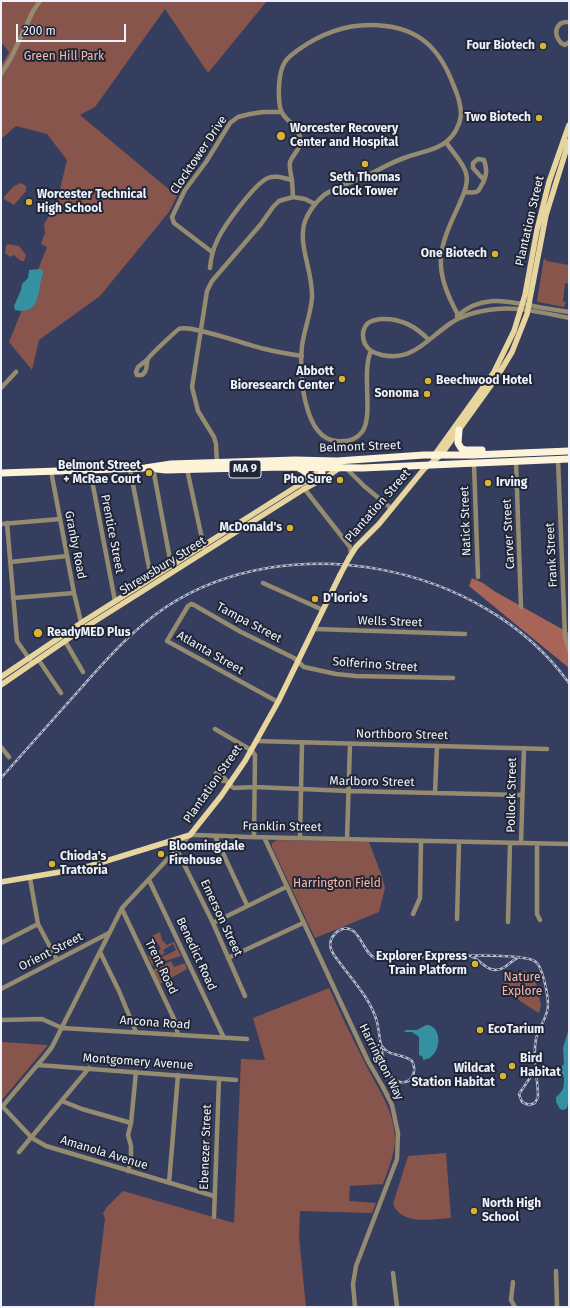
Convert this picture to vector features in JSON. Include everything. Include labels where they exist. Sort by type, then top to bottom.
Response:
[{"type":"highway","points":[[459,430],[458,443],[463,449],[526,448],[535,452]]},
{"type":"highway","name":"Belmont Street","points":[[153,468],[166,470],[319,460],[337,461],[437,455],[569,450]]},
{"type":"highway","name":"Belmont Street","points":[[1,473],[153,468],[171,464],[347,469],[569,459]]},
{"type":"highway","points":[[319,460],[322,468],[320,480]]},
{"type":"highway","points":[[299,468],[305,470],[304,484]]},
{"type":"main road","name":"Plantation Street","points":[[437,455],[495,370],[514,331],[522,307],[549,182],[566,149],[569,125]]},
{"type":"main road","name":"Plantation Street","points":[[190,835],[251,750],[278,702],[350,556],[459,430],[509,359],[520,335],[528,308],[546,215],[569,141]]},
{"type":"main road","name":"Shrewsbury Street","points":[[1,685],[65,641],[206,552],[304,484],[322,468],[337,461]]},
{"type":"main road","name":"Shrewsbury Street","points":[[1,677],[81,622],[115,602],[171,565],[304,484],[320,480],[338,469]]},
{"type":"main road","name":"Franklin Street","points":[[1,882],[90,866],[190,835]]},
{"type":"main road","points":[[165,843],[170,843],[176,851]]},
{"type":"street","points":[[1,74],[11,58],[33,11],[40,1]]},
{"type":"street","points":[[569,22],[561,22],[558,25],[556,34],[558,40],[562,44],[566,45],[569,42]]},
{"type":"street","points":[[293,197],[290,162],[298,149],[299,134],[295,126],[281,112],[279,96],[281,73],[284,64],[291,56],[316,39],[341,29],[369,25],[391,27],[409,32],[426,42],[437,52],[447,69],[459,101],[461,111],[456,130],[446,142],[436,148],[402,159],[327,193],[315,204],[308,215],[302,233],[302,241],[309,271],[312,294],[311,307],[302,346],[303,391],[311,417],[318,431],[328,440],[341,442],[355,438],[364,428],[366,415],[368,362],[371,352]]},
{"type":"street","name":"Clocktower Drive","points":[[212,252],[174,223],[172,217],[185,190],[206,162],[230,123],[238,117],[250,114],[281,112]]},
{"type":"street","points":[[446,142],[466,172],[467,180],[464,192],[446,232],[441,257],[441,273],[452,305],[458,315]]},
{"type":"street","points":[[210,268],[212,252],[221,234],[256,187],[263,180],[276,177],[292,180]]},
{"type":"street","points":[[464,192],[477,191],[484,180]]},
{"type":"street","points":[[217,466],[216,444],[214,437],[198,411],[192,388],[207,291],[212,281],[279,201],[293,197],[305,199],[315,204]]},
{"type":"street","points":[[430,340],[418,330],[404,322],[390,319],[376,320],[367,324],[364,328],[363,334],[364,342],[371,352],[389,356],[405,355],[415,351],[430,340],[458,315],[473,306],[490,301],[508,301],[522,307],[569,312]]},
{"type":"street","points":[[450,323],[465,316],[489,310],[522,307]]},
{"type":"street","points":[[528,308],[569,318]]},
{"type":"street","points":[[148,359],[178,330],[188,328],[264,349],[302,356]]},
{"type":"street","points":[[1,388],[16,372]]},
{"type":"street","name":"Frank Street","points":[[558,459],[567,620],[565,639],[569,650]]},
{"type":"street","name":"Carver Street","points":[[516,461],[522,607]]},
{"type":"street","name":"Natick Street","points":[[474,464],[478,577]]},
{"type":"street","points":[[153,468],[171,565]]},
{"type":"street","points":[[130,469],[151,578]]},
{"type":"street","points":[[187,469],[202,546],[206,552]]},
{"type":"street","points":[[347,469],[364,486],[392,509]]},
{"type":"street","name":"Prentice Street","points":[[90,470],[115,602]]},
{"type":"street","name":"Granby Road","points":[[51,471],[74,593],[81,622]]},
{"type":"street","points":[[304,484],[350,547],[350,556]]},
{"type":"street","points":[[1,524],[60,519]]},
{"type":"street","points":[[7,523],[17,641],[32,663]]},
{"type":"street","points":[[10,562],[67,556]]},
{"type":"street","points":[[263,583],[324,610]]},
{"type":"street","points":[[13,598],[74,593]]},
{"type":"street","name":"Tampa Street","points":[[189,604],[194,605],[241,632],[291,656],[298,662]]},
{"type":"street","name":"Atlanta Street","points":[[189,604],[167,641],[278,702]]},
{"type":"street","name":"Wells Street","points":[[315,629],[465,634]]},
{"type":"street","points":[[65,641],[83,672]]},
{"type":"street","points":[[38,659],[61,693]]},
{"type":"street","name":"Solferino Street","points":[[298,662],[304,667],[342,674],[377,677],[454,678]]},
{"type":"street","points":[[215,729],[251,750],[255,755],[254,837]]},
{"type":"street","name":"Northboro Street","points":[[256,741],[547,749]]},
{"type":"street","points":[[300,838],[302,743]]},
{"type":"street","points":[[347,839],[350,744]]},
{"type":"street","points":[[435,793],[437,746]]},
{"type":"street","points":[[1,747],[8,757]]},
{"type":"street","name":"Pollock Street","points":[[521,843],[524,748]]},
{"type":"street","name":"Marlboro Street","points":[[227,783],[234,788],[255,787],[301,790],[522,794]]},
{"type":"street","name":"Franklin Street","points":[[190,835],[569,844]]},
{"type":"street","name":"Plantation Street","points":[[2,1107],[51,1048],[122,909],[190,835]]},
{"type":"street","points":[[215,836],[248,905]]},
{"type":"street","name":"Harrington Way","points":[[264,837],[368,1061],[390,1098],[398,1127],[399,1146],[397,1159],[359,1256],[355,1271],[353,1284],[355,1307]]},
{"type":"street","points":[[413,914],[420,898],[421,841]]},
{"type":"street","points":[[457,919],[459,842]]},
{"type":"street","points":[[508,922],[510,843]]},
{"type":"street","points":[[537,844],[536,914],[540,920]]},
{"type":"street","name":"Emerson Street","points":[[176,851],[212,923],[245,996]]},
{"type":"street","points":[[30,878],[38,924],[57,960]]},
{"type":"street","name":"Benedict Road","points":[[149,880],[224,1038]]},
{"type":"street","points":[[212,923],[286,887]]},
{"type":"street","name":"Trent Road","points":[[122,909],[176,1021],[178,1035]]},
{"type":"street","points":[[228,958],[303,923]]},
{"type":"street","points":[[1,943],[38,924]]},
{"type":"street","name":"Orient Street","points":[[1,989],[109,933]]},
{"type":"street","points":[[100,952],[119,991],[136,1032]]},
{"type":"street","points":[[1,1020],[42,1019],[62,1028]]},
{"type":"street","name":"Ancona Road","points":[[62,1028],[247,1039]]},
{"type":"street","name":"Montgomery Avenue","points":[[38,1065],[236,1080]]},
{"type":"street","points":[[19,1152],[89,1068]]},
{"type":"street","points":[[128,1171],[131,1162],[131,1146],[128,1135],[131,1123],[136,1072]]},
{"type":"street","points":[[169,1183],[178,1075]]},
{"type":"street","name":"Ebenezer Street","points":[[214,1217],[219,1079]]},
{"type":"street","points":[[62,1101],[82,1109],[131,1123]]},
{"type":"street","name":"Amanola Avenue","points":[[2,1107],[31,1137],[46,1146],[214,1196]]},
{"type":"street","points":[[556,1271],[556,1307]]},
{"type":"street","points":[[393,1273],[397,1307]]},
{"type":"street","points":[[513,1282],[511,1300],[515,1307]]},
{"type":"green space","name":"Green Hill Park","points":[[1,1],[267,1],[208,73],[165,9],[95,107],[80,115],[177,196],[169,212],[100,296],[39,340],[32,370],[9,342],[47,247],[41,243],[45,233],[44,224],[50,214],[53,202],[57,202],[67,160],[47,134],[16,126],[1,139],[1,66],[9,52],[1,42]]},
{"type":"green space","points":[[21,183],[26,186],[26,191],[14,205],[4,199],[4,197],[14,186]]},
{"type":"green space","points":[[8,244],[19,246],[26,255],[24,261],[21,261],[14,255],[10,257],[5,253],[6,246]]},
{"type":"green space","points":[[544,258],[547,261],[569,265],[569,284],[565,283],[563,301],[566,302],[564,307],[537,301]]},
{"type":"green space","name":"Harrington Field","points":[[277,840],[369,842],[385,888],[379,912],[315,938],[272,847],[272,843]]},
{"type":"green space","points":[[160,932],[162,940],[167,945],[174,942],[181,956],[159,963],[162,957],[176,950],[173,944],[163,950],[165,953],[160,956],[157,963],[152,965],[148,956],[161,949],[157,942],[155,943],[152,936]]},
{"type":"green space","points":[[171,961],[174,967],[185,963],[187,969],[160,984],[153,970]]},
{"type":"green space","name":"Nature Explore","points":[[525,971],[535,978],[541,1005],[539,1013],[513,995],[502,981],[509,974]]},
{"type":"green space","points":[[329,988],[354,1042],[388,1107],[394,1127],[395,1144],[391,1162],[383,1184],[350,1186],[349,1201],[376,1203],[372,1213],[300,1211],[299,1237],[306,1307],[94,1307],[105,1219],[103,1213],[123,1191],[234,1223],[241,1059],[265,1060],[253,1018]]},
{"type":"green space","points":[[1,1042],[48,1045],[1,1101]]},
{"type":"green space","points":[[446,1153],[451,1218],[419,1220],[403,1216],[397,1211],[393,1204],[408,1156]]},
{"type":"shaded area","points":[[40,269],[43,273],[39,293],[34,305],[30,309],[24,311],[15,310],[14,306],[22,284],[28,278],[29,270]]},
{"type":"shaded area","points":[[472,578],[569,633],[569,668],[469,586]]},
{"type":"shaded area","points":[[426,1025],[432,1026],[436,1030],[438,1041],[434,1054],[430,1058],[423,1060],[423,1057],[419,1055],[419,1037],[412,1032],[404,1032],[406,1030],[417,1030]]},
{"type":"shaded area","points":[[569,1028],[569,1100],[567,1108],[564,1110],[560,1109],[556,1102],[556,1097],[561,1093],[563,1088],[564,1080],[564,1077],[559,1075],[557,1072],[564,1064],[563,1048]]},
{"type":"railway","points":[[1,778],[111,655],[142,625],[166,607],[215,582],[269,568],[325,564],[381,570],[436,585],[487,609],[532,642],[569,683]]},
{"type":"railway","points":[[375,958],[367,951],[353,931],[342,929],[338,931],[331,940],[330,944],[334,955],[370,1004],[374,1013],[385,1066],[389,1074],[400,1082],[411,1079],[414,1072],[412,1061],[408,1058],[388,1052],[381,1045]]},
{"type":"railway","points":[[471,956],[490,969],[494,970],[503,968],[519,957]]},
{"type":"railway","points":[[400,958],[493,956],[528,959],[536,962],[539,965],[543,976],[548,1010],[537,1035],[535,1046],[538,1097],[535,1103],[529,1105],[522,1102],[519,1094],[536,1069]]},
{"type":"place","name":"Four Biotech","points":[[543,46]]},
{"type":"place","name":"Two Biotech","points":[[539,118]]},
{"type":"place","name":"Worcester Recovery Center and Hospital","points":[[281,136]]},
{"type":"place","name":"Seth Thomas Clock Tower","points":[[365,164]]},
{"type":"place","name":"Worcester Technical High School","points":[[29,202]]},
{"type":"place","name":"One Biotech","points":[[495,254]]},
{"type":"place","name":"Abbott Bioresearch Center","points":[[342,379]]},
{"type":"place","name":"Beechwood Hotel","points":[[428,381]]},
{"type":"place","name":"Sonoma","points":[[427,394]]},
{"type":"place","name":"Belmont Street + McRae Court","points":[[149,473]]},
{"type":"place","name":"Pho Sure","points":[[340,480]]},
{"type":"place","name":"Irving","points":[[488,483]]},
{"type":"place","name":"McDonald's","points":[[290,528]]},
{"type":"place","name":"D'Iorio's","points":[[315,599]]},
{"type":"place","name":"ReadyMED Plus","points":[[38,633]]},
{"type":"place","name":"Bloomingdale Firehouse","points":[[161,854]]},
{"type":"place","name":"Chioda's Trattoria","points":[[52,864]]},
{"type":"place","name":"Explorer Express Train Platform","points":[[475,964]]},
{"type":"place","name":"EcoTarium","points":[[480,1030]]},
{"type":"place","name":"Bird Habitat","points":[[512,1066]]},
{"type":"place","name":"Wildcat Station Habitat","points":[[503,1076]]},
{"type":"place","name":"North High School","points":[[474,1211]]}]
